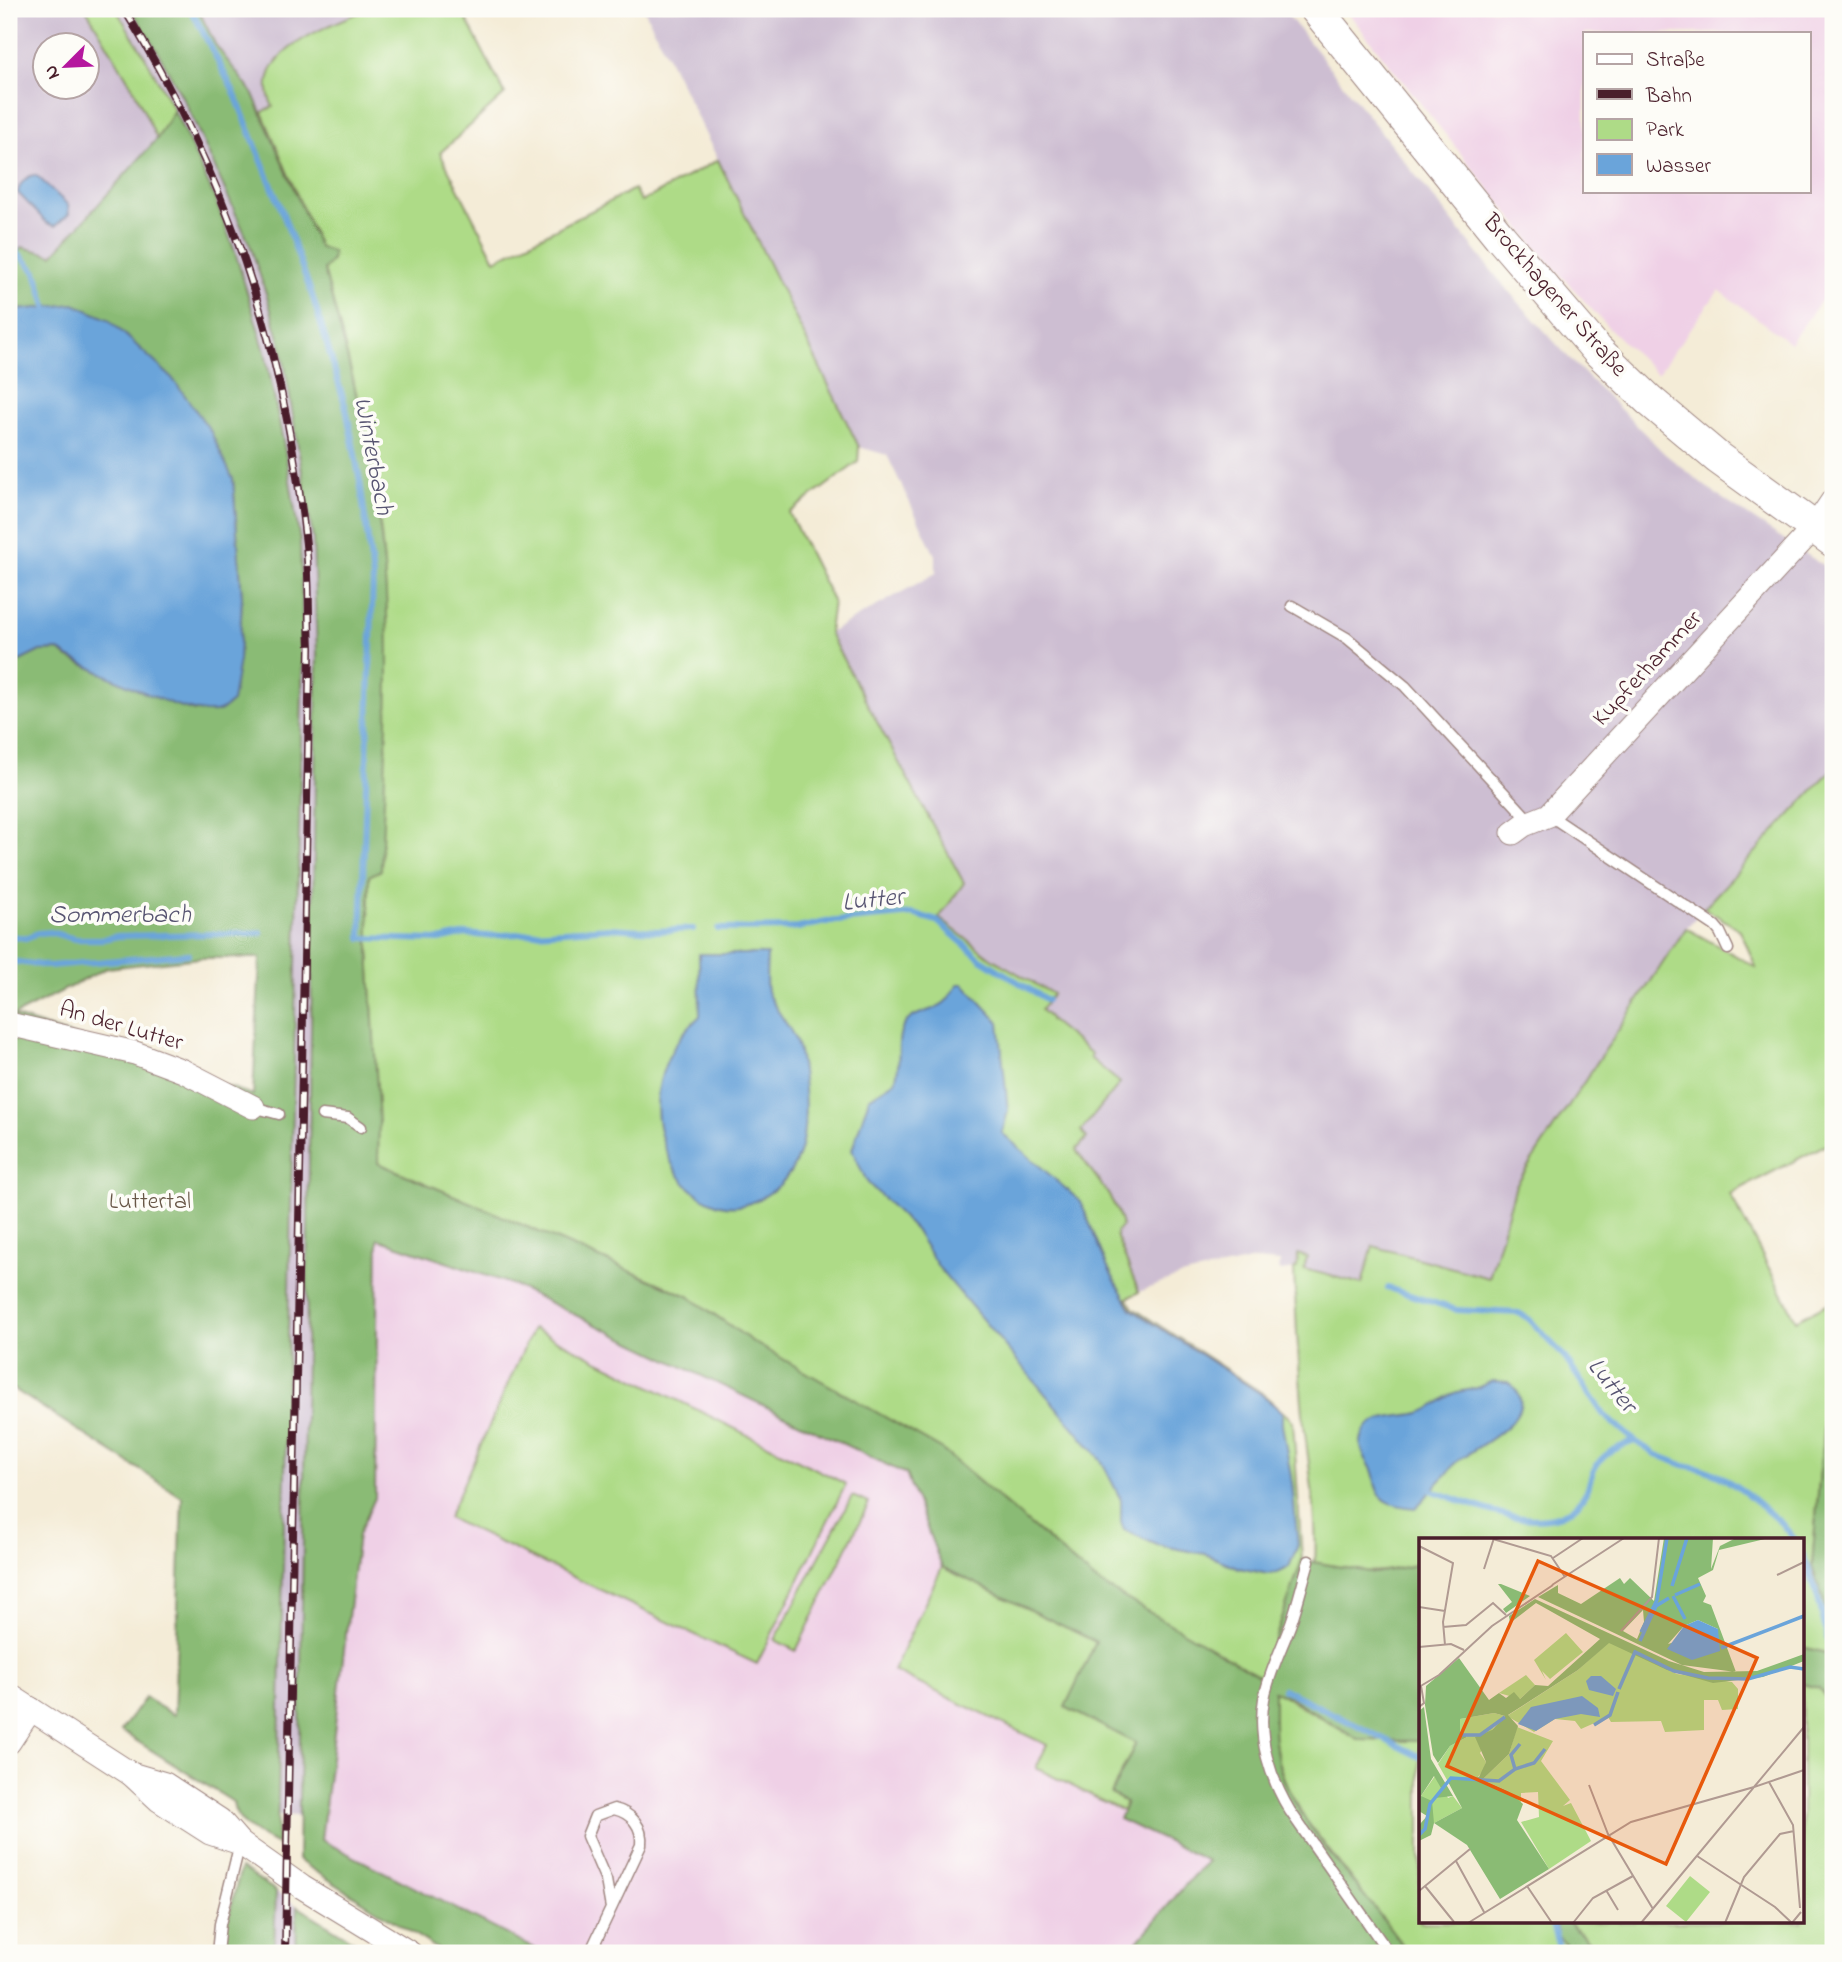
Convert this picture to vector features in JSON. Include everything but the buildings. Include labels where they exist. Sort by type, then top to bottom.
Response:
[{"type":"main road","name":"Brockhagener Straße","points":[[1316,9],[1500,238],[1597,350],[1649,400],[1718,458],[1823,534]]},
{"type":"street","name":"Kupferhammer","points":[[1531,824],[1823,534],[1833,500]]},
{"type":"street","name":"An der Lutter","points":[[9,1024],[135,1053],[183,1071],[253,1107]]},
{"type":"street","points":[[9,1695],[131,1774],[166,1784],[220,1820],[240,1843],[302,1887],[410,1953]]},
{"type":"street","points":[[9,1742],[31,1709]]},
{"type":"lane","points":[[1292,606],[1347,638],[1405,685],[1531,824],[1715,926],[1728,949]]},
{"type":"lane","points":[[253,1107],[279,1114]]},
{"type":"lane","points":[[322,1115],[348,1118],[361,1127]]},
{"type":"lane","points":[[1309,1561],[1264,1697],[1262,1723],[1267,1759],[1281,1796],[1290,1811],[1389,1953]]},
{"type":"lane","points":[[590,1953],[636,1857],[642,1836],[629,1815],[614,1809],[595,1816],[587,1836],[606,1880],[611,1908]]},
{"type":"lane","points":[[217,1953],[220,1924],[240,1843]]},
{"type":"shaded area","points":[[9,9],[86,9],[100,32],[32,32],[32,102],[102,102],[102,36],[133,88],[157,139],[52,255],[22,247],[9,262]]},
{"type":"shaded area","points":[[116,9],[131,9],[157,50],[187,106],[250,245],[282,349],[313,539],[317,654],[299,1816],[278,1815],[303,643],[300,541],[266,356],[235,252],[213,194],[174,110]]},
{"type":"shaded area","points":[[198,9],[367,9],[299,41],[284,53],[269,73],[267,94],[273,107],[262,112],[253,94],[215,44]]},
{"type":"shaded area","points":[[644,9],[1283,9],[1503,285],[1570,359],[1665,454],[1714,493],[1833,572],[1833,768],[1686,928],[1516,1185],[1489,1278],[1373,1246],[1363,1284],[1304,1269],[1298,1254],[1297,1269],[1279,1271],[1280,1262],[1255,1260],[1180,1276],[1139,1292],[1117,1238],[1105,1190],[1076,1150],[1081,1132],[1089,1058],[1092,1054],[1040,1010],[1053,995],[991,958],[939,917],[964,883],[829,633],[936,573],[936,557],[887,455],[859,447]]},
{"type":"shaded area","points":[[1345,9],[1833,9],[1833,285],[1790,343],[1719,290],[1657,374],[1606,325],[1533,244]]},
{"type":"shaded area","points":[[377,1239],[511,1284],[906,1475],[943,1568],[1126,1802],[1119,1819],[1209,1861],[1192,1877],[1128,1953],[543,1953],[321,1840],[358,1534],[375,1498]]},
{"type":"shaded area","points":[[276,1891],[297,1906],[296,1953],[274,1953]]},
{"type":"green space","points":[[86,9],[116,9],[174,110],[157,139],[133,88]]},
{"type":"green space","points":[[131,9],[198,9],[215,44],[253,94],[319,247],[333,252],[332,260],[324,270],[366,441],[378,510],[386,586],[388,708],[381,870],[369,876],[369,951],[379,1122],[378,1163],[688,1296],[753,1342],[941,1449],[1097,1582],[1262,1677],[1302,1560],[1375,1573],[1419,1564],[1419,1741],[1358,1740],[1291,1698],[1274,1691],[1276,1752],[1287,1786],[1316,1835],[1408,1953],[1128,1953],[1208,1861],[1119,1819],[1126,1802],[1111,1794],[1136,1743],[1065,1707],[1096,1642],[942,1567],[906,1474],[511,1284],[378,1239],[375,1498],[358,1535],[321,1840],[543,1953],[444,1953],[298,1860],[317,654],[313,539],[282,349],[268,300],[250,245],[187,106]]},
{"type":"green space","points":[[367,9],[461,9],[505,94],[440,153],[495,260],[634,189],[641,202],[718,160],[859,447],[858,462],[789,513],[833,601],[829,633],[964,883],[939,918],[991,958],[1053,994],[1041,1010],[1092,1054],[1090,1058],[1120,1083],[1081,1131],[1087,1138],[1076,1150],[1109,1196],[1119,1216],[1122,1226],[1116,1232],[1117,1238],[1139,1292],[1127,1298],[1133,1308],[1262,1393],[1293,1421],[1302,1560],[1263,1678],[1097,1582],[941,1449],[753,1342],[688,1296],[378,1163],[369,877],[387,634],[382,541],[363,424],[324,270],[332,260],[319,247],[262,112],[273,107],[268,88],[271,71],[281,56],[314,33]]},
{"type":"green space","name":"Luttertal","points":[[174,110],[213,194],[235,252],[265,352],[300,541],[303,643],[277,1845],[243,1823],[234,1810],[233,1802],[121,1731],[145,1698],[174,1715],[182,1497],[9,1386],[9,659],[18,662],[40,651],[59,650],[68,658],[166,701],[194,711],[218,712],[239,660],[242,597],[233,479],[26,309],[9,311],[9,262],[22,247],[53,255],[157,139]],"holes":[[[200,958],[260,958],[253,1095],[13,1016],[107,968]]]},
{"type":"green space","points":[[1833,768],[1833,1141],[1730,1194],[1796,1320],[1833,1301],[1833,1395],[1824,1421],[1812,1565],[1833,1641],[1826,1653],[1804,1648],[1804,1538],[1419,1538],[1419,1564],[1404,1568],[1368,1571],[1315,1563],[1314,1510],[1297,1327],[1294,1269],[1297,1268],[1298,1254],[1307,1257],[1304,1269],[1362,1284],[1373,1246],[1489,1278],[1516,1185],[1686,928],[1756,967],[1740,930],[1704,908]]},
{"type":"green space","points":[[533,1328],[846,1484],[757,1664],[448,1518]]},
{"type":"green space","points":[[1833,1395],[1833,1641],[1812,1566],[1824,1421]]},
{"type":"green space","points":[[852,1496],[869,1503],[796,1651],[775,1640]]},
{"type":"green space","points":[[942,1567],[1097,1642],[1136,1743],[1111,1794],[1126,1802],[1122,1811],[1036,1768],[1047,1745],[893,1671]]},
{"type":"green space","points":[[1833,1641],[1833,1710],[1819,1688],[1804,1684],[1804,1648],[1826,1653]]},
{"type":"green space","points":[[1804,1684],[1819,1688],[1833,1710],[1833,1953],[1600,1953],[1570,1924],[1804,1924]]},
{"type":"green space","points":[[1274,1690],[1358,1740],[1419,1741],[1419,1924],[1555,1924],[1558,1936],[1566,1944],[1558,1953],[1408,1953],[1306,1820],[1287,1787],[1278,1761],[1273,1729]]},
{"type":"green space","points":[[241,1868],[276,1891],[274,1953],[224,1953],[226,1926]]},
{"type":"green space","points":[[297,1906],[373,1953],[296,1953]]},
{"type":"green space","points":[[1555,1924],[1570,1924],[1600,1953],[1558,1953],[1566,1944],[1557,1936]]},
{"type":"water","points":[[36,175],[68,205],[69,214],[55,226],[47,223],[18,193],[24,181]]},
{"type":"water","points":[[74,304],[108,319],[172,378],[210,430],[233,479],[242,597],[239,660],[232,702],[221,710],[206,712],[167,702],[68,657],[59,650],[40,651],[18,662],[9,659],[9,311]]},
{"type":"water","points":[[699,954],[767,954],[767,991],[794,1037],[801,1062],[805,1125],[798,1157],[781,1184],[741,1206],[716,1204],[701,1197],[688,1186],[671,1161],[659,1127],[657,1109],[662,1075],[676,1043],[700,1016]]},
{"type":"water","points":[[958,984],[964,984],[999,1022],[1008,1111],[1002,1133],[1081,1202],[1107,1266],[1131,1309],[1261,1394],[1282,1412],[1298,1545],[1289,1567],[1268,1574],[1239,1568],[1205,1554],[1157,1545],[1124,1530],[1121,1522],[1121,1500],[1101,1460],[939,1268],[915,1230],[867,1182],[852,1150],[869,1098],[895,1081],[899,1039],[903,1027],[911,1018],[940,1006]]},
{"type":"water","points":[[1493,1381],[1508,1382],[1519,1394],[1520,1406],[1505,1428],[1455,1463],[1415,1508],[1392,1504],[1382,1497],[1361,1446],[1364,1432],[1369,1426],[1385,1418],[1424,1412],[1448,1396]]},
{"type":"waterway","name":"Winterbach","points":[[191,9],[234,92],[282,211],[313,298],[346,408],[360,481],[373,577],[361,938],[439,940],[466,934],[487,936],[610,928],[657,931],[693,929]]},
{"type":"waterway","name":"Sommerbach","points":[[9,243],[36,272],[48,313]]},
{"type":"waterway","name":"Lutter","points":[[718,929],[798,928],[826,922],[913,914],[937,921],[981,959],[1047,1000]]},
{"type":"waterway","name":"Sommerbach","points":[[9,936],[26,938],[50,932],[75,939],[103,939],[118,936],[261,933]]},
{"type":"waterway","name":"Lutter","points":[[9,961],[49,966],[188,954]]},
{"type":"waterway","name":"Lutter","points":[[1388,1288],[1457,1310],[1519,1313],[1529,1319],[1563,1355],[1603,1414],[1635,1441],[1655,1454],[1719,1475],[1746,1493],[1781,1523],[1793,1538]]},
{"type":"waterway","points":[[1433,1491],[1514,1517],[1536,1519],[1556,1516],[1573,1508],[1586,1492],[1600,1460],[1635,1441]]},
{"type":"waterway","name":"Lutter","points":[[1804,1558],[1817,1594],[1833,1665]]},
{"type":"waterway","points":[[1283,1689],[1419,1757]]},
{"type":"waterway","points":[[1552,1924],[1561,1953]]},
{"type":"railway","points":[[124,9],[193,135],[245,262],[282,395],[307,550],[310,648],[285,1953]]}]
